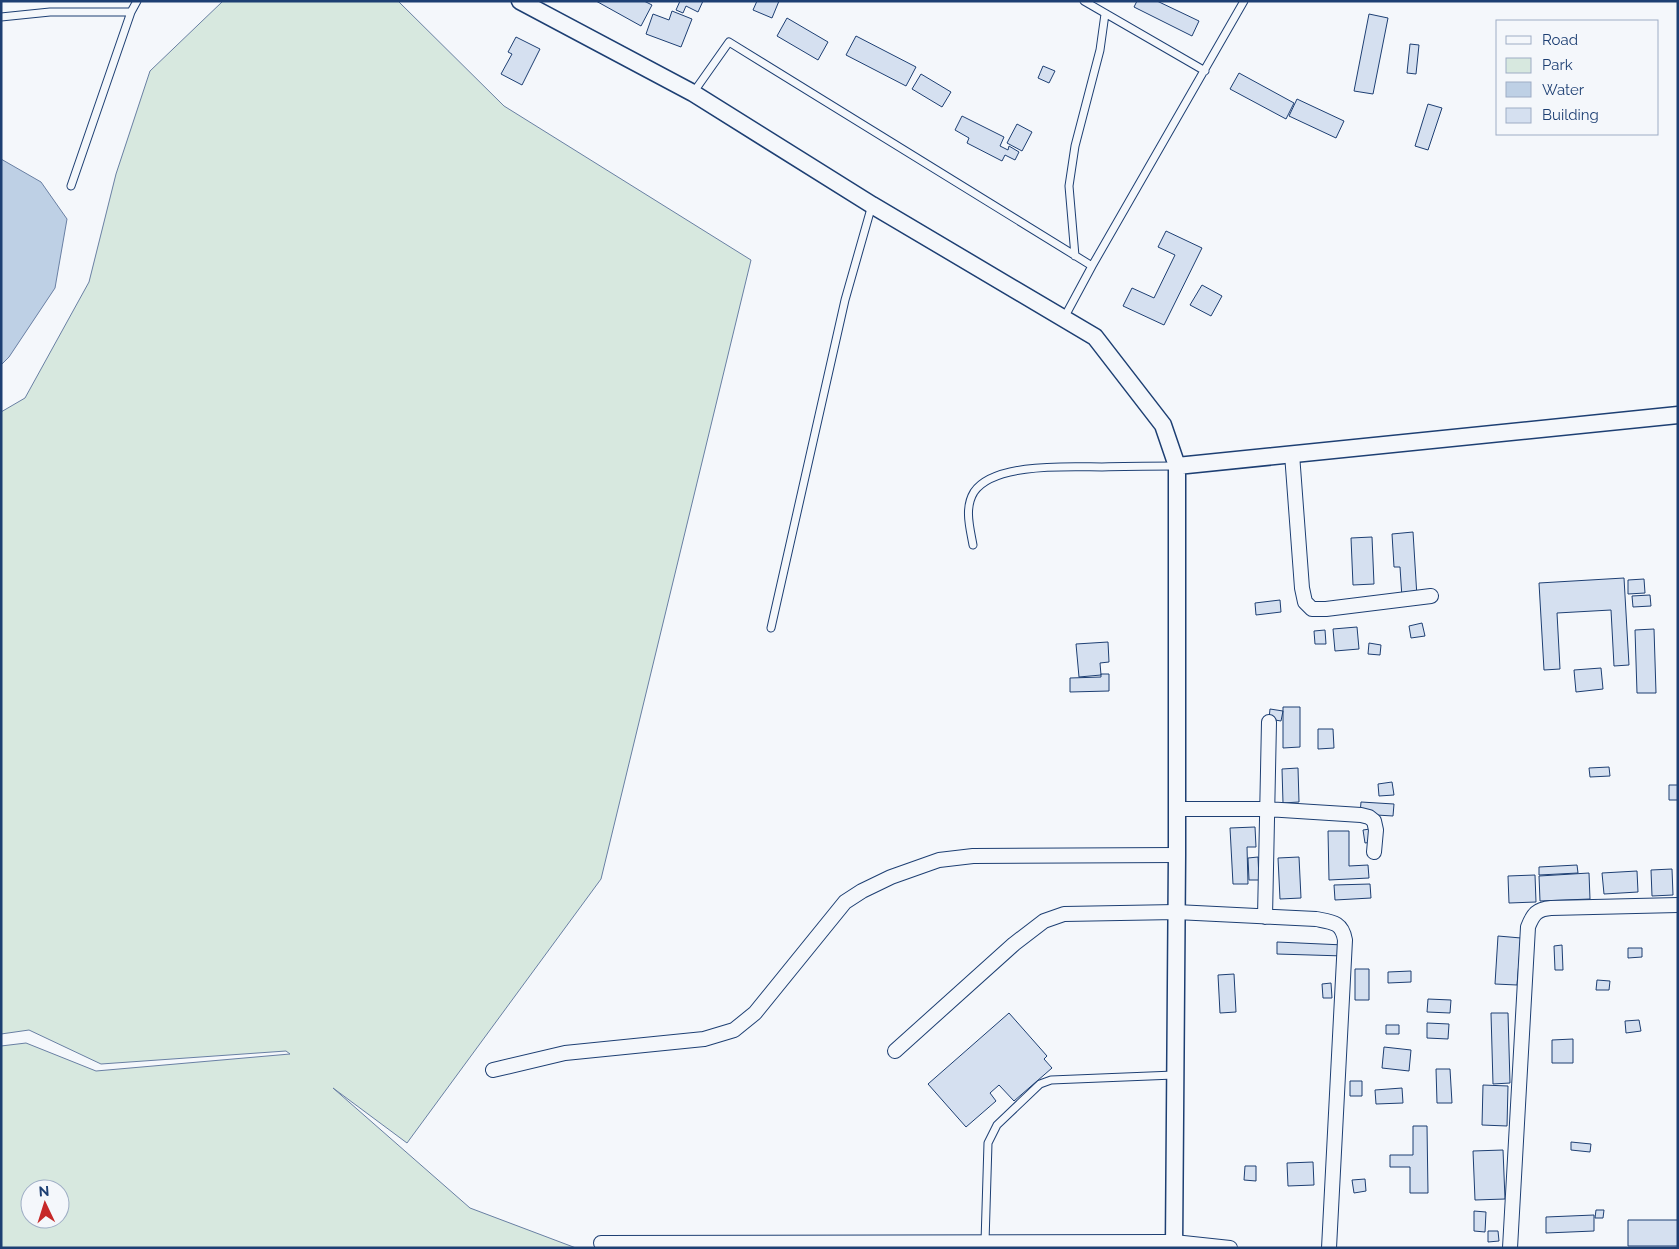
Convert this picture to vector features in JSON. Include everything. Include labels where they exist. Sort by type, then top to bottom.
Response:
[{"type":"street","points":[[520,1],[693,93],[872,205],[1095,337],[1163,425],[1177,466],[1174,1245]]},
{"type":"street","points":[[1177,466],[1678,415]]},
{"type":"street","points":[[1292,454],[1302,588],[1305,602],[1312,609],[1326,609],[1431,596]]},
{"type":"street","points":[[1265,917],[1269,722]]},
{"type":"street","points":[[1177,809],[1267,809],[1361,815],[1369,817],[1374,821],[1376,830],[1374,852]]},
{"type":"street","points":[[493,1070],[565,1054],[704,1039],[734,1030],[755,1014],[845,902],[862,891],[891,877],[939,860],[973,856],[1177,855]]},
{"type":"street","points":[[1510,1248],[1528,927],[1532,916],[1539,909],[1551,908],[1678,905]]},
{"type":"street","points":[[895,1052],[1014,944],[1044,921],[1064,914],[1176,912],[1316,920],[1334,923],[1343,930],[1345,940],[1329,1248]]},
{"type":"street","points":[[601,1243],[985,1242],[1174,1245],[1230,1248]]},
{"type":"lane","points":[[71,186],[131,12],[137,1]]},
{"type":"lane","points":[[1084,1],[1204,71]]},
{"type":"lane","points":[[1064,318],[1244,1]]},
{"type":"lane","points":[[1,17],[50,12],[131,12]]},
{"type":"lane","points":[[1075,256],[1069,186],[1075,146],[1100,50],[1105,14]]},
{"type":"lane","points":[[693,93],[729,42],[1092,266]]},
{"type":"lane","points":[[771,628],[845,300],[872,205]]},
{"type":"lane","points":[[973,545],[968,520],[969,505],[974,492],[983,483],[996,477],[1038,467],[1177,466]]},
{"type":"lane","points":[[985,1242],[988,1143],[997,1125],[1040,1084],[1051,1080],[1175,1075]]},
{"type":"green space","points":[[223,1],[398,1],[504,106],[751,260],[601,879],[407,1143],[333,1088],[470,1208],[576,1248],[1,1248],[1,1046],[26,1043],[96,1071],[290,1054],[286,1051],[101,1064],[29,1030],[1,1034],[1,412],[25,398],[89,282],[116,174],[150,71]]},
{"type":"water","points":[[1,159],[41,182],[67,219],[55,288],[9,357],[1,365]]},
{"type":"building","points":[[596,1],[644,1],[652,5],[641,26]]},
{"type":"building","points":[[680,1],[703,1],[698,12],[686,6],[683,13],[676,10]]},
{"type":"building","points":[[757,1],[779,1],[772,18],[753,10]]},
{"type":"building","points":[[1137,1],[1157,1],[1199,21],[1192,36],[1134,7]]},
{"type":"building","points":[[672,11],[692,19],[681,47],[646,34],[653,14],[669,20]]},
{"type":"building","points":[[1369,14],[1388,18],[1373,94],[1354,91]]},
{"type":"building","points":[[787,18],[828,42],[818,60],[777,36]]},
{"type":"building","points":[[856,36],[916,67],[906,86],[846,55]]},
{"type":"building","points":[[516,37],[540,49],[522,85],[501,74],[512,54],[508,52]]},
{"type":"building","points":[[1410,44],[1419,45],[1416,74],[1407,73]]},
{"type":"building","points":[[1043,66],[1055,71],[1049,83],[1038,78]]},
{"type":"building","points":[[1239,73],[1294,103],[1286,119],[1230,89]]},
{"type":"building","points":[[921,74],[951,92],[942,107],[912,89]]},
{"type":"building","points":[[1297,99],[1344,121],[1336,138],[1289,116]]},
{"type":"building","points":[[1428,104],[1442,108],[1428,150],[1415,146]]},
{"type":"building","points":[[962,116],[1004,137],[1000,146],[1008,150],[1009,146],[1019,152],[1015,160],[1005,155],[1002,161],[967,143],[969,138],[955,130]]},
{"type":"building","points":[[1017,124],[1032,132],[1022,151],[1007,143]]},
{"type":"building","points":[[1166,231],[1202,248],[1164,325],[1123,306],[1132,288],[1154,298],[1175,255],[1158,247]]},
{"type":"building","points":[[1202,285],[1222,296],[1211,316],[1190,305]]},
{"type":"building","points":[[1413,532],[1417,597],[1402,598],[1400,567],[1394,567],[1392,534]]},
{"type":"building","points":[[1372,537],[1374,584],[1353,585],[1351,538]]},
{"type":"building","points":[[1624,578],[1629,665],[1614,666],[1611,610],[1557,613],[1560,669],[1544,670],[1539,583]]},
{"type":"building","points":[[1644,579],[1645,593],[1628,594],[1628,580]]},
{"type":"building","points":[[1650,595],[1651,606],[1633,607],[1632,596]]},
{"type":"building","points":[[1280,600],[1281,612],[1256,615],[1255,603]]},
{"type":"building","points":[[1422,623],[1425,636],[1411,638],[1409,626]]},
{"type":"building","points":[[1357,627],[1359,649],[1335,651],[1333,629]]},
{"type":"building","points":[[1654,629],[1656,693],[1637,693],[1635,630]]},
{"type":"building","points":[[1325,630],[1326,644],[1315,644],[1314,631]]},
{"type":"building","points":[[1108,642],[1109,662],[1100,663],[1101,675],[1079,677],[1076,644]]},
{"type":"building","points":[[1369,643],[1381,645],[1380,655],[1368,654]]},
{"type":"building","points":[[1601,668],[1603,689],[1576,692],[1574,670]]},
{"type":"building","points":[[1101,674],[1109,674],[1109,691],[1070,692],[1070,678],[1101,677]]},
{"type":"building","points":[[1283,707],[1300,707],[1300,747],[1283,748]]},
{"type":"building","points":[[1270,709],[1283,711],[1281,721],[1269,719]]},
{"type":"building","points":[[1318,729],[1333,729],[1334,748],[1318,749]]},
{"type":"building","points":[[1609,767],[1610,776],[1590,777],[1589,768]]},
{"type":"building","points":[[1298,768],[1299,802],[1283,803],[1282,769]]},
{"type":"building","points":[[1392,782],[1394,795],[1379,796],[1378,784]]},
{"type":"building","points":[[1669,785],[1678,785],[1678,800],[1669,800]]},
{"type":"building","points":[[1361,802],[1394,804],[1393,816],[1360,814]]},
{"type":"building","points":[[1255,827],[1256,847],[1247,847],[1248,884],[1233,884],[1230,828]]},
{"type":"building","points":[[1370,829],[1372,842],[1365,843],[1363,830]]},
{"type":"building","points":[[1328,831],[1349,831],[1349,866],[1368,865],[1369,878],[1329,880]]},
{"type":"building","points":[[1258,857],[1259,880],[1249,880],[1248,858]]},
{"type":"building","points":[[1299,857],[1301,898],[1280,899],[1278,858]]},
{"type":"building","points":[[1577,865],[1578,873],[1539,875],[1539,867]]},
{"type":"building","points":[[1672,869],[1673,895],[1652,896],[1651,870]]},
{"type":"building","points":[[1637,871],[1638,892],[1604,894],[1602,873]]},
{"type":"building","points":[[1589,873],[1590,899],[1540,901],[1539,876]]},
{"type":"building","points":[[1535,875],[1536,902],[1509,903],[1508,876]]},
{"type":"building","points":[[1370,884],[1371,898],[1335,900],[1334,885]]},
{"type":"building","points":[[1498,936],[1521,938],[1517,985],[1495,984]]},
{"type":"building","points":[[1277,942],[1344,945],[1344,956],[1277,954]]},
{"type":"building","points":[[1562,945],[1563,970],[1555,970],[1554,946]]},
{"type":"building","points":[[1628,948],[1642,948],[1642,957],[1628,958]]},
{"type":"building","points":[[1355,969],[1369,969],[1369,1000],[1355,1000]]},
{"type":"building","points":[[1411,971],[1411,982],[1388,983],[1388,972]]},
{"type":"building","points":[[1234,974],[1236,1012],[1220,1013],[1218,975]]},
{"type":"building","points":[[1597,980],[1610,981],[1609,990],[1596,990]]},
{"type":"building","points":[[1331,983],[1332,998],[1323,998],[1322,984]]},
{"type":"building","points":[[1428,999],[1451,1000],[1450,1013],[1427,1012]]},
{"type":"building","points":[[1009,1013],[1047,1056],[1044,1059],[1052,1068],[1014,1101],[999,1085],[990,1093],[996,1101],[966,1127],[928,1084]]},
{"type":"building","points":[[1491,1013],[1508,1013],[1510,1083],[1493,1084]]},
{"type":"building","points":[[1639,1020],[1641,1031],[1626,1033],[1625,1021]]},
{"type":"building","points":[[1427,1023],[1449,1024],[1448,1039],[1427,1038]]},
{"type":"building","points":[[1386,1025],[1399,1025],[1399,1034],[1386,1034]]},
{"type":"building","points":[[1573,1039],[1573,1063],[1552,1063],[1552,1040]]},
{"type":"building","points":[[1384,1047],[1411,1050],[1409,1071],[1382,1068]]},
{"type":"building","points":[[1436,1069],[1450,1069],[1452,1103],[1437,1103]]},
{"type":"building","points":[[1350,1081],[1362,1081],[1362,1096],[1350,1096]]},
{"type":"building","points":[[1483,1085],[1508,1086],[1507,1126],[1482,1125]]},
{"type":"building","points":[[1402,1088],[1403,1103],[1376,1104],[1375,1090]]},
{"type":"building","points":[[1413,1126],[1427,1126],[1428,1193],[1410,1193],[1410,1167],[1390,1167],[1390,1155],[1413,1155]]},
{"type":"building","points":[[1571,1142],[1591,1144],[1590,1152],[1571,1150]]},
{"type":"building","points":[[1503,1150],[1505,1199],[1475,1200],[1473,1151]]},
{"type":"building","points":[[1313,1162],[1314,1185],[1288,1186],[1287,1163]]},
{"type":"building","points":[[1245,1166],[1256,1166],[1256,1181],[1244,1180]]},
{"type":"building","points":[[1365,1179],[1366,1191],[1354,1193],[1352,1180]]},
{"type":"building","points":[[1596,1210],[1604,1210],[1603,1218],[1595,1218]]},
{"type":"building","points":[[1474,1211],[1486,1212],[1485,1232],[1474,1231]]},
{"type":"building","points":[[1594,1215],[1594,1231],[1546,1233],[1546,1217]]},
{"type":"building","points":[[1628,1220],[1678,1220],[1678,1246],[1628,1246]]},
{"type":"building","points":[[1488,1231],[1498,1231],[1499,1241],[1488,1242]]}]
